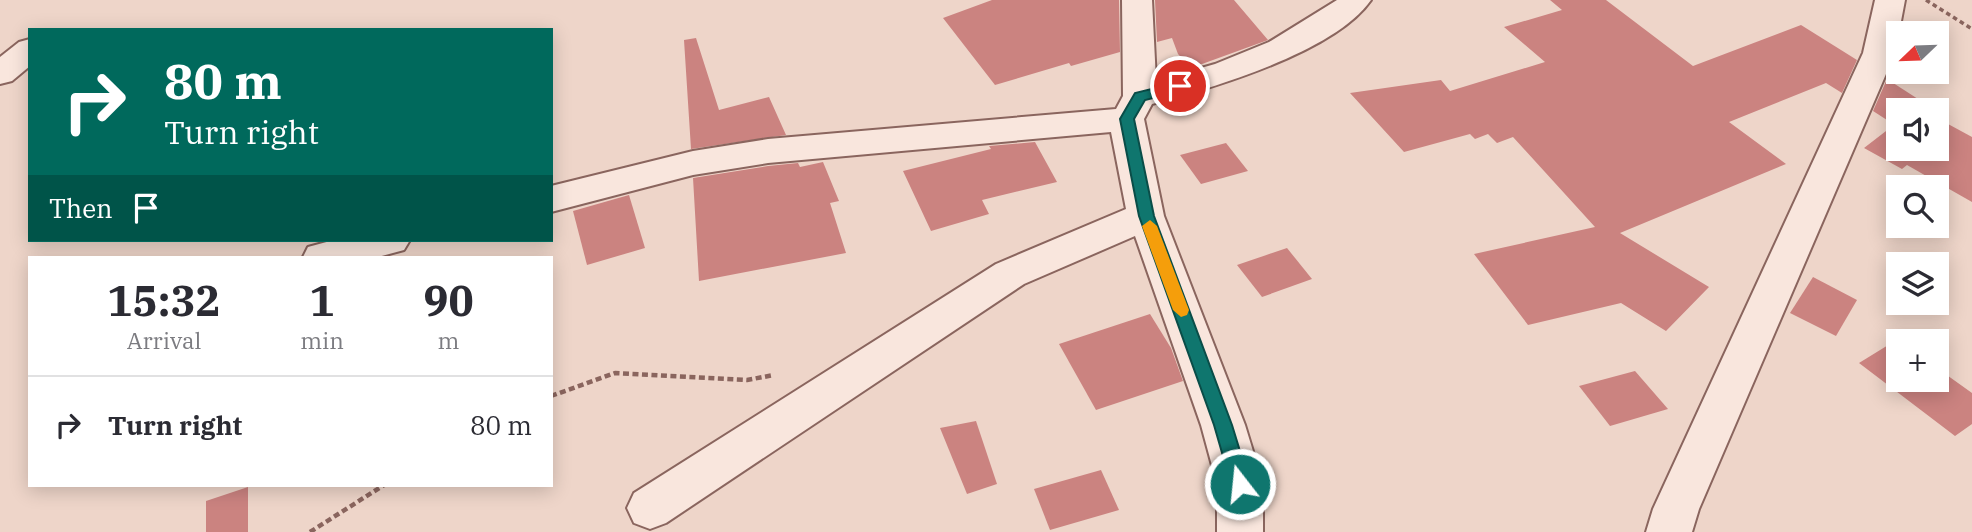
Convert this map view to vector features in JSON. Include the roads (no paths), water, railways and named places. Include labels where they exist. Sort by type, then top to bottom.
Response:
[{"type":"street","points":[[1137,0],[1133,108],[1146,216],[1223,425],[1240,484],[1240,532]]},
{"type":"street","points":[[553,198],[694,163],[1133,108],[1244,68],[1280,50],[1356,0]]},
{"type":"street","points":[[1669,532],[1675,509],[1879,53],[1890,0]]},
{"type":"street","points":[[0,75],[28,52]]},
{"type":"street","points":[[650,508],[1010,274],[1146,216]]},
{"type":"street","points":[[326,256],[383,242]]}]
